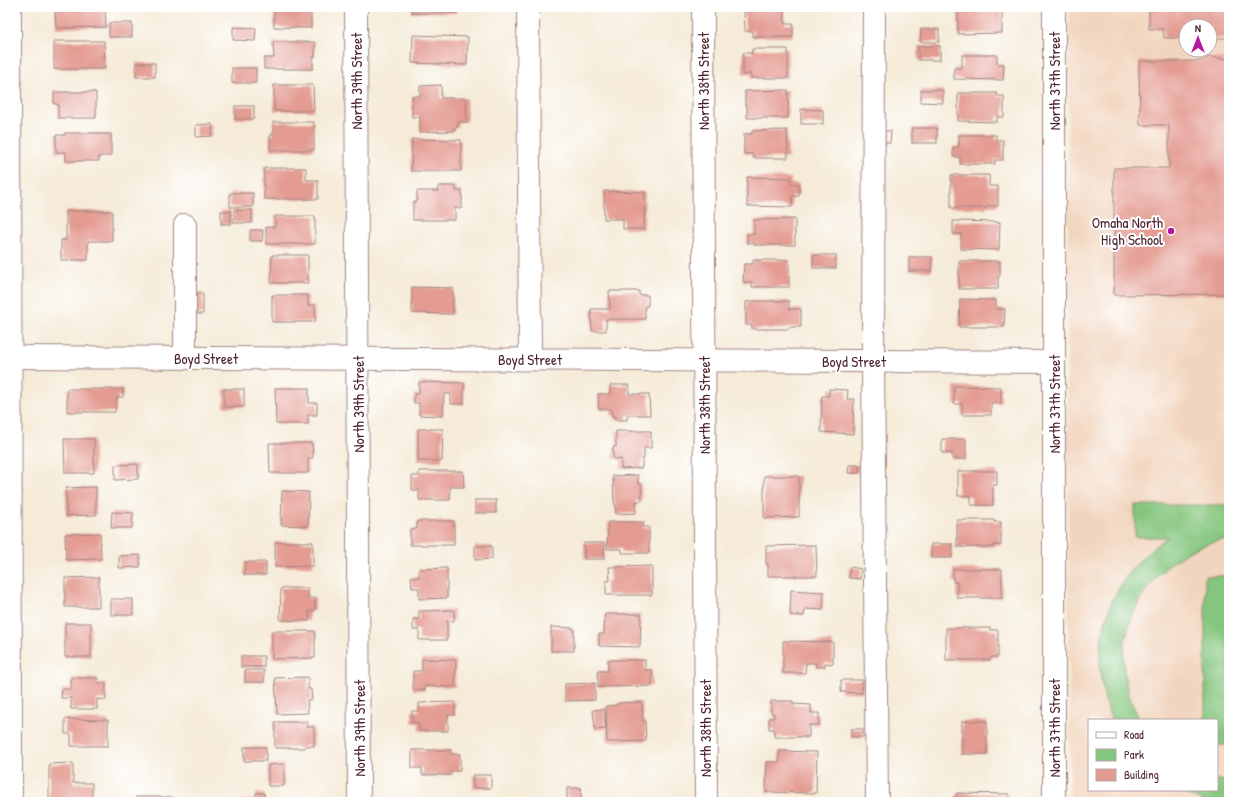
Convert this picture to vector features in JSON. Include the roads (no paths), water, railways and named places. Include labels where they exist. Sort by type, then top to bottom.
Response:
[{"type":"street","points":[[10,7],[9,357],[11,802]]},
{"type":"street","name":"North 39th Street","points":[[356,7],[359,802]]},
{"type":"street","points":[[528,7],[530,359]]},
{"type":"street","name":"North 38th Street","points":[[703,7],[706,802]]},
{"type":"street","points":[[874,7],[873,361],[877,802]]},
{"type":"street","name":"North 37th Street","points":[[1054,7],[1054,802]]},
{"type":"street","points":[[185,224],[185,358]]},
{"type":"street","name":"Boyd Street","points":[[9,357],[1054,362]]},
{"type":"place","name":"Omaha North High School","points":[[1171,231]]}]
